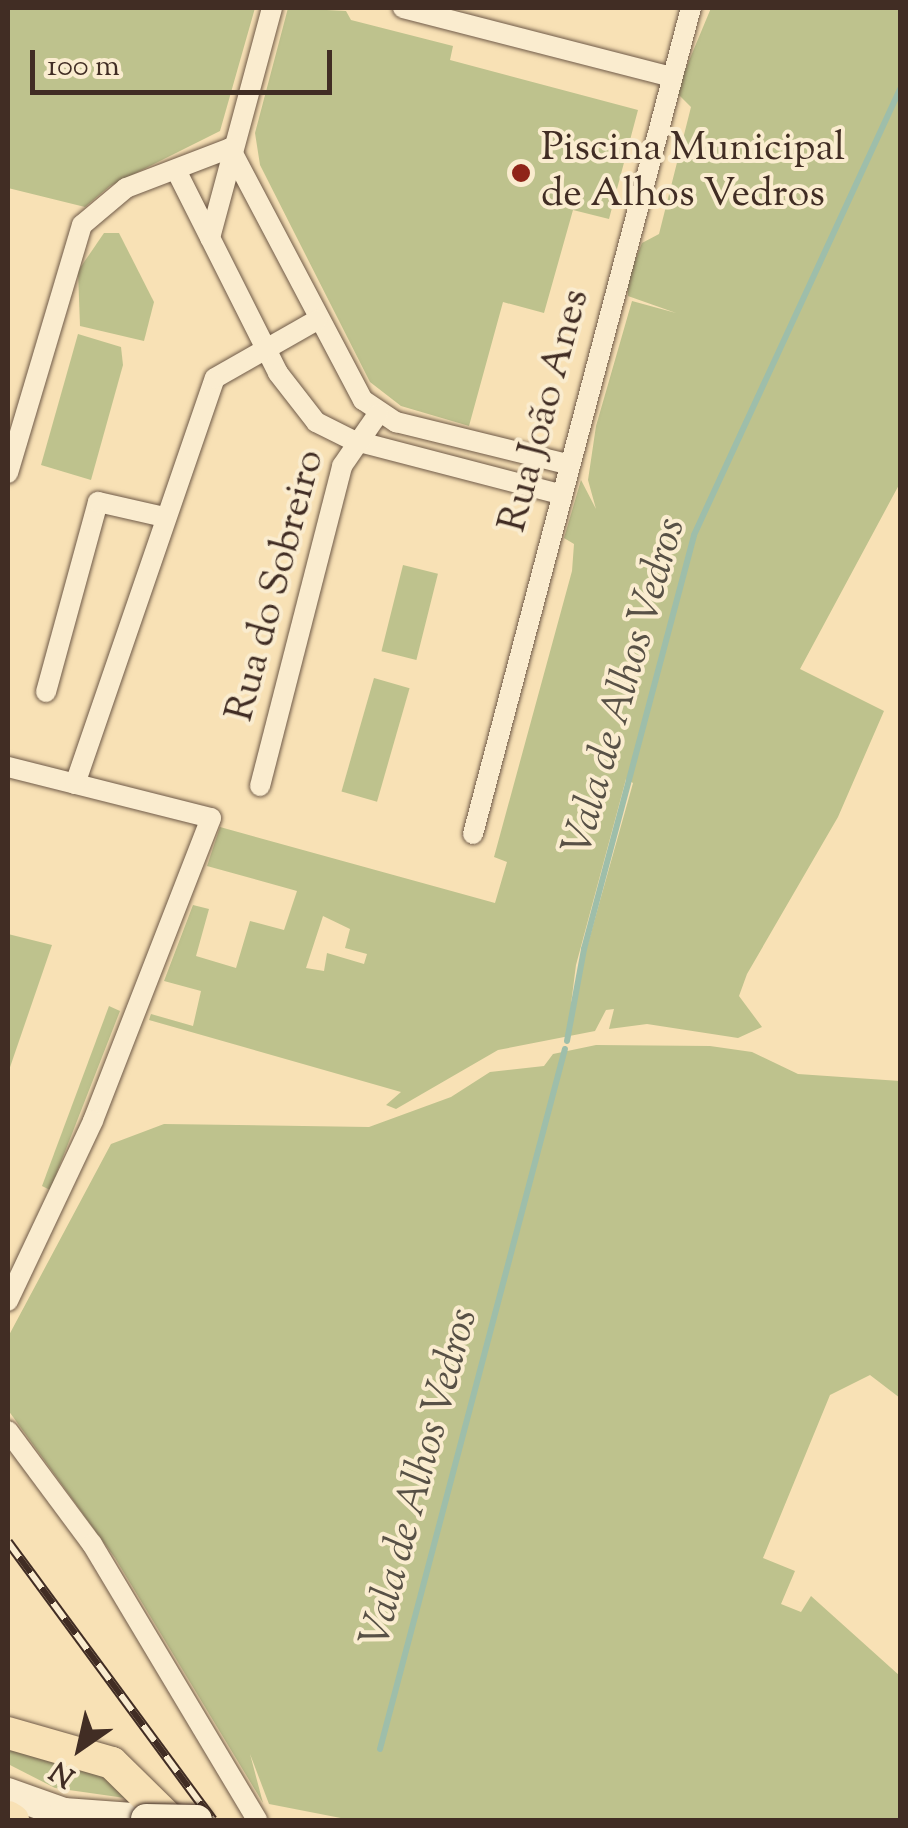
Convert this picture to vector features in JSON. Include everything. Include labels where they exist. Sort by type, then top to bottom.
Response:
[{"type":"main road","points":[[8,1733],[112,1763],[170,1820]]},
{"type":"main road","points":[[8,1774],[107,1818]]},
{"type":"main road","points":[[8,1793],[107,1818],[197,1820]]},
{"type":"street","points":[[210,238],[230,148],[272,8]]},
{"type":"street","points":[[403,8],[671,77]]},
{"type":"street","name":"Rua João Anes","points":[[473,834],[558,494],[691,8]]},
{"type":"street","points":[[8,473],[82,224],[126,188],[230,148]]},
{"type":"street","points":[[230,148],[350,385],[378,414],[566,464]]},
{"type":"street","points":[[176,170],[266,346],[316,422],[352,440],[558,494]]},
{"type":"street","points":[[75,784],[215,378],[317,320]]},
{"type":"street","name":"Rua do Sobreiro","points":[[260,786],[352,440],[378,414]]},
{"type":"street","points":[[46,692],[98,502],[164,517]]},
{"type":"street","points":[[8,767],[211,818],[93,1121],[8,1301]]},
{"type":"street","points":[[8,1430],[92,1544],[257,1820]]},
{"type":"green space","points":[[8,8],[255,8],[220,131],[110,186],[85,207],[8,188]]},
{"type":"green space","points":[[288,8],[346,11],[351,20],[453,46],[450,60],[638,110],[609,219],[573,210],[544,313],[503,302],[469,426],[401,406],[370,382],[260,165],[255,133]]},
{"type":"green space","points":[[711,8],[900,8],[900,483],[800,669],[884,711],[838,817],[747,974],[739,996],[762,1027],[738,1038],[647,1024],[609,1029],[614,1009],[606,1010],[595,1031],[498,1050],[396,1109],[386,1105],[401,1092],[149,1020],[151,1014],[193,1026],[201,991],[164,981],[193,905],[209,909],[196,956],[236,968],[250,921],[284,930],[297,891],[207,866],[220,827],[495,903],[507,862],[494,857],[572,571],[574,544],[564,538],[581,480],[596,509],[588,480],[596,426],[632,301],[676,313],[628,296],[628,278],[642,243],[659,234],[691,107],[676,92]],"holes":[[[626,779],[633,783],[571,1004],[576,965]],[[323,916],[350,929],[345,948],[367,954],[364,964],[327,953],[324,971],[306,968]]]},
{"type":"green space","points":[[104,233],[119,233],[154,302],[144,341],[80,326],[78,271]]},
{"type":"green space","points":[[78,334],[121,347],[123,365],[91,480],[41,465]]},
{"type":"green space","points":[[403,565],[438,574],[416,660],[381,651]]},
{"type":"green space","points":[[374,678],[410,688],[377,802],[341,791]]},
{"type":"green space","points":[[8,934],[52,945],[8,1073]]},
{"type":"green space","points":[[109,1006],[120,1011],[50,1190],[42,1186]]},
{"type":"green space","points":[[596,1045],[710,1046],[752,1052],[798,1074],[900,1081],[900,1398],[870,1375],[830,1395],[763,1558],[795,1571],[781,1604],[801,1612],[811,1596],[900,1676],[900,1820],[351,1820],[269,1804],[250,1754],[263,1803],[115,1558],[8,1410],[8,1337],[111,1144],[164,1124],[369,1127],[451,1097],[490,1072],[544,1066],[553,1054]]},
{"type":"green space","points":[[8,1743],[67,1755],[146,1801],[55,1788],[8,1764]]},
{"type":"waterway","name":"Vala de Alhos Vedros","points":[[567,1041],[584,949],[694,535],[900,89]]},
{"type":"waterway","name":"Vala de Alhos Vedros","points":[[380,1749],[565,1049]]},
{"type":"railway","points":[[8,1542],[213,1820]]},
{"type":"place","name":"Piscina Municipal de Alhos Vedros","points":[[521,173]]}]
